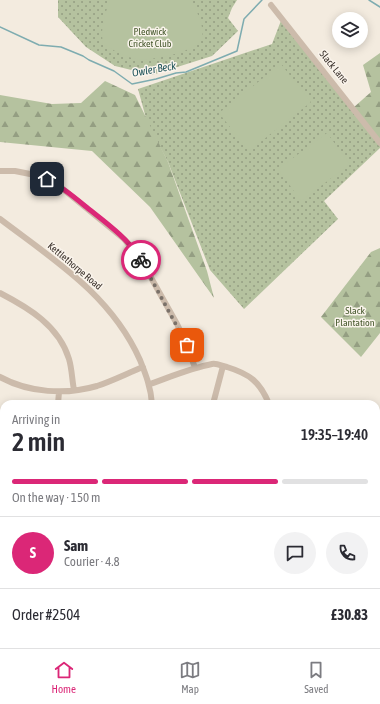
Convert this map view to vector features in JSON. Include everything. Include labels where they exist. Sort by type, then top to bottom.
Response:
[{"type":"street","name":"Slack Lane","points":[[271,5],[380,143]]},
{"type":"street","points":[[0,171],[15,171],[35,175],[58,184],[124,238],[140,258],[177,324],[187,345],[195,368]]},
{"type":"street","name":"Kettlethorpe Road","points":[[0,220],[59,263],[98,297],[136,350],[150,384],[152,400]]},
{"type":"street","points":[[0,293],[35,313],[57,336],[69,360],[74,390]]},
{"type":"street","points":[[150,384],[195,368],[214,364],[239,371],[250,377],[258,384],[267,400]]},
{"type":"street","points":[[0,377],[19,385],[59,392],[98,385],[143,366]]},
{"type":"street","points":[[214,400],[223,366]]},
{"type":"street","points":[[58,400],[59,392]]},
{"type":"green space","name":"Pledwick Cricket Club","points":[[58,0],[237,0],[228,18],[238,31],[212,56],[152,75],[115,66],[86,47],[58,17]]},
{"type":"green space","points":[[110,0],[192,0],[201,24],[203,33],[202,38],[199,43],[192,47],[162,57],[137,59],[123,55],[103,44],[103,27]]},
{"type":"green space","points":[[282,18],[380,143],[380,148],[324,201],[338,219],[244,309],[210,270],[168,162],[147,122],[138,89],[272,44]]},
{"type":"green space","points":[[380,53],[380,143],[353,108],[371,92],[363,65]]},
{"type":"green space","points":[[281,64],[311,102],[249,151],[219,113]]},
{"type":"green space","points":[[105,81],[135,95],[168,162],[207,271],[214,298],[150,207],[92,151],[0,142],[0,95],[52,104],[81,103]]},
{"type":"green space","points":[[327,133],[350,164],[301,201],[278,169]]},
{"type":"green space","name":"Slack Plantation","points":[[380,248],[380,333],[361,357],[321,317],[371,252]]},
{"type":"waterway","name":"Owler Beck","points":[[0,27],[39,45],[61,47],[83,56],[114,71],[132,84],[186,72],[237,51],[244,19],[262,0]]},
{"type":"waterway","name":"Owler Beck","points":[[369,0],[380,7]]},
{"type":"way so far","points":[[141,260],[177,324],[187,345]]},
{"type":"route","points":[[47,179],[58,184],[100,217],[124,238],[141,260]]}]
